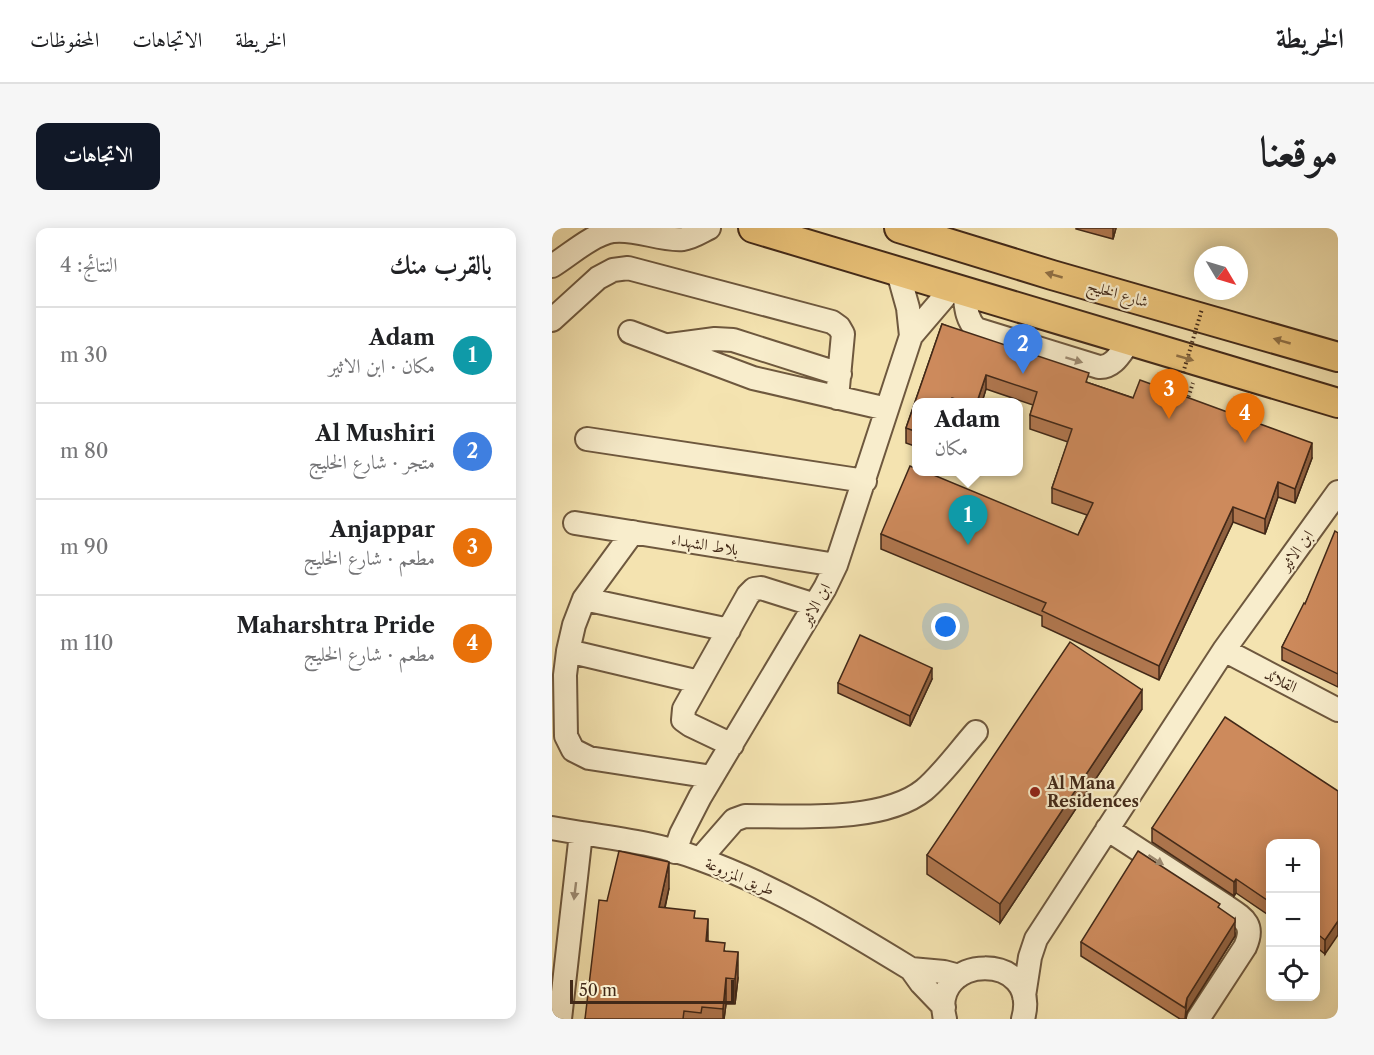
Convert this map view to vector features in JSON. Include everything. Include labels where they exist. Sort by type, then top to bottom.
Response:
[{"type":"main road","points":[[753,228],[1333,405]]},
{"type":"main road","name":"شارع الخليج","points":[[899,228],[1338,357]]},
{"type":"street","points":[[552,266],[603,234],[614,231],[684,239],[709,228]]},
{"type":"street","points":[[552,320],[598,278],[613,270],[628,268],[832,322],[843,334],[837,398]]},
{"type":"street","name":"ابن الاثير","points":[[675,852],[686,824],[712,777],[815,605],[836,565],[911,336],[908,308],[898,272]]},
{"type":"street","name":"ابن الاثير","points":[[911,336],[958,290]]},
{"type":"street","points":[[630,332],[753,378],[887,409]]},
{"type":"street","points":[[666,345],[715,339],[734,340],[840,374]]},
{"type":"street","points":[[587,439],[865,481]]},
{"type":"street","name":"ابن الاثير","points":[[1000,970],[1036,939],[1224,650],[1338,492]]},
{"type":"street","name":"بلاط الشهداء","points":[[574,523],[836,565]]},
{"type":"street","points":[[633,532],[584,598],[574,625],[565,675],[566,736],[573,750],[589,758],[712,777]]},
{"type":"street","points":[[732,744],[683,720],[684,709],[748,595],[754,589],[761,588],[815,605]]},
{"type":"street","points":[[584,598],[729,630]]},
{"type":"street","name":"القلائد","points":[[1224,650],[1338,710]]},
{"type":"street","points":[[568,651],[699,682]]},
{"type":"street","points":[[700,859],[734,820],[745,816],[841,814],[873,811],[906,801],[925,789],[976,732]]},
{"type":"street","name":"طريق المزروعة","points":[[552,828],[627,839],[700,859],[781,894],[911,969],[944,1013]]},
{"type":"street","points":[[1107,829],[1227,907],[1244,919],[1250,928],[1245,947],[1198,1019]]},
{"type":"street","points":[[560,1019],[581,833]]},
{"type":"street","name":"ابن الاثير","points":[[1027,1011],[1028,967],[1036,939]]},
{"type":"street","points":[[944,1013],[946,995],[951,985],[959,976],[979,968],[1000,970],[1015,981],[1027,1011]]},
{"type":"street","name":"طريق المزروعة","points":[[911,969],[959,976]]},
{"type":"path","points":[[1175,399],[1202,309]]},
{"type":"path","points":[[1181,401],[1187,403]]},
{"type":"building","points":[[942,324],[1089,373],[1086,382],[1133,398],[1140,380],[1312,443],[1295,489],[1278,482],[1265,519],[1233,507],[1159,666],[1042,611],[1046,603],[881,534],[910,466],[912,476],[936,476],[1078,535],[1093,503],[1052,488],[1072,429],[1030,415],[1037,392],[986,375],[978,398],[916,398]]},
{"type":"building","points":[[912,411],[912,430],[906,428]]},
{"type":"building","points":[[1335,531],[1338,533],[1338,674],[1282,647],[1305,604]]},
{"type":"building","points":[[860,635],[932,668],[910,716],[838,683]]},
{"type":"building","name":"Al Mana Residences","points":[[1070,642],[1142,690],[1000,904],[927,855]]},
{"type":"building","points":[[1225,717],[1338,791],[1338,921],[1325,940],[1320,936],[1320,839],[1266,839],[1266,899],[1236,879],[1234,882],[1152,828]]},
{"type":"building","points":[[619,851],[669,862],[659,907],[695,911],[694,918],[708,919],[706,941],[725,943],[724,951],[738,952],[735,979],[726,978],[723,1009],[702,1007],[701,1013],[684,1011],[683,1019],[585,1019],[599,900],[607,901]]},
{"type":"building","points":[[1138,851],[1220,904],[1218,907],[1235,919],[1187,998],[1185,1008],[1081,942]]},
{"type":"place","name":"Al Mushiri","points":[[1023,374]]},
{"type":"place","name":"Anjappar","points":[[1169,419]]},
{"type":"place","name":"Maharshtra Pride","points":[[1245,443]]},
{"type":"place","name":"Adam","points":[[968,545]]},
{"type":"place","name":"Al Mana Residences","points":[[1035,792]]}]
